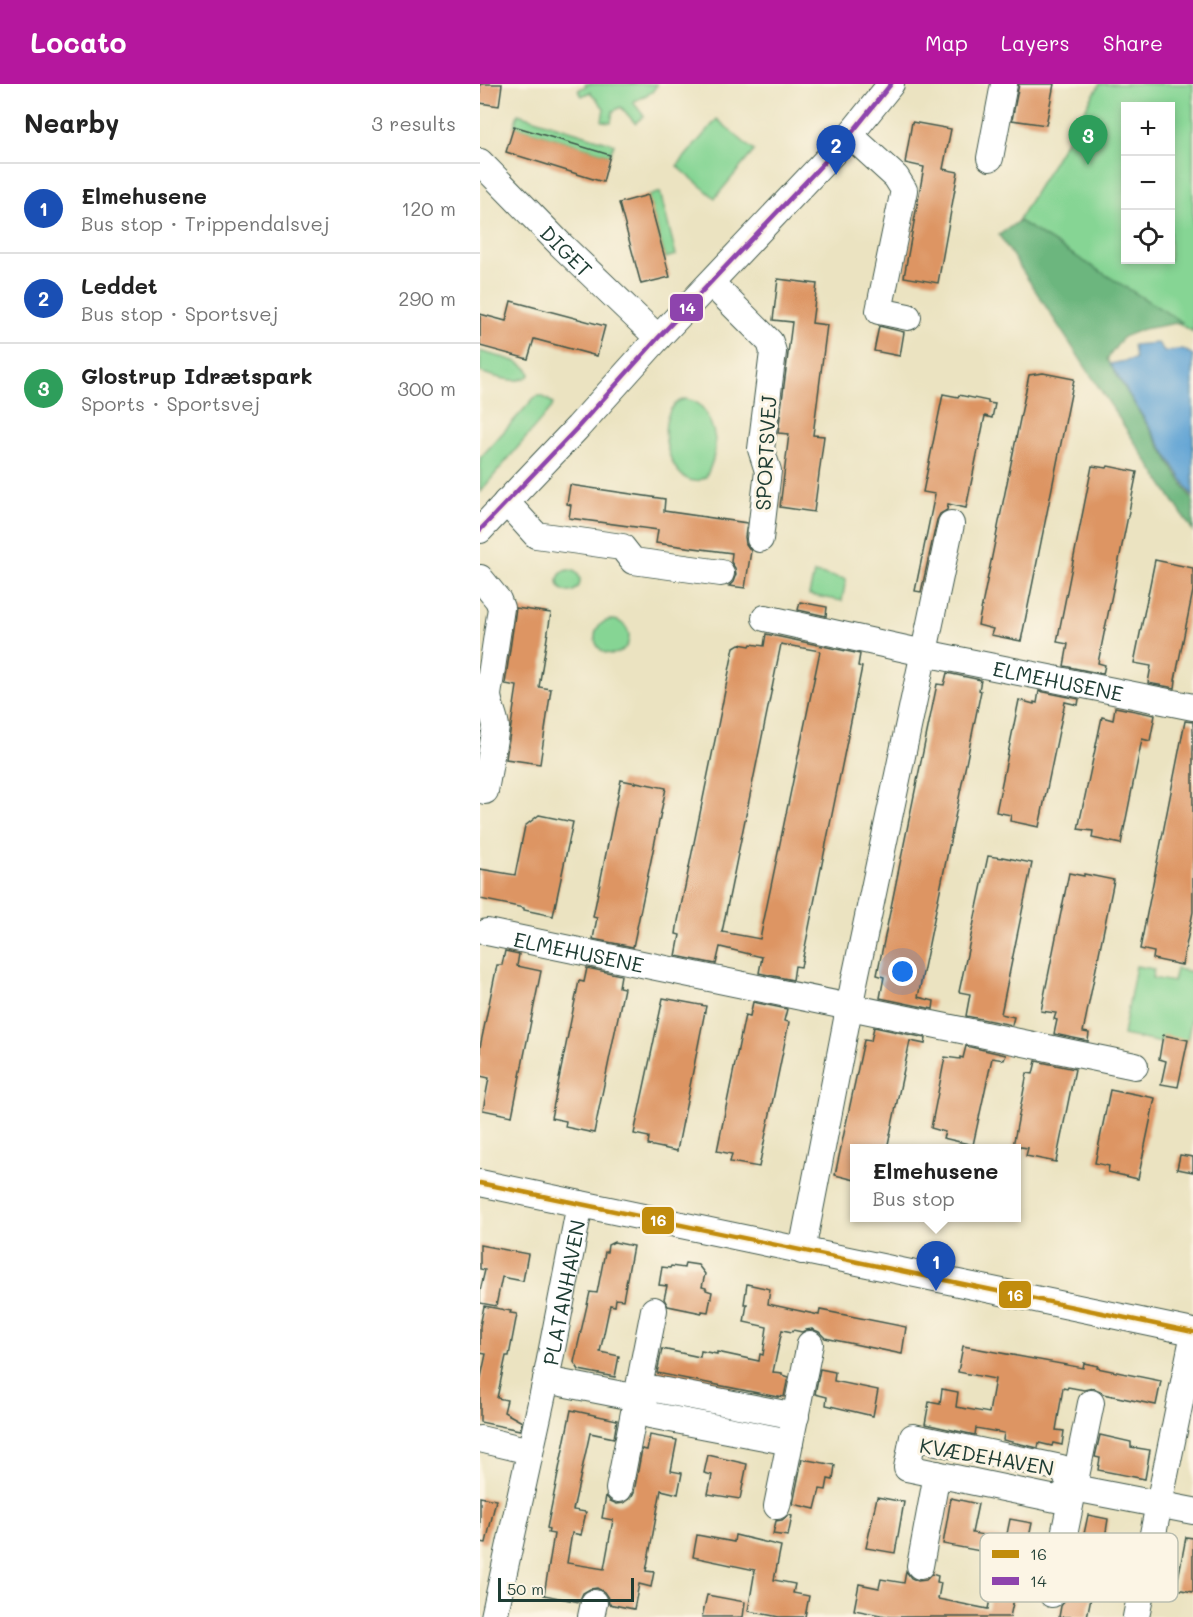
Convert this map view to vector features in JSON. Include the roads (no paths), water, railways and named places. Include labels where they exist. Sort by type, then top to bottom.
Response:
[{"type":"street","points":[[480,530],[850,135],[891,84]]},
{"type":"street","points":[[990,158],[1004,84]]},
{"type":"street","points":[[850,135],[897,177],[904,190],[879,311],[908,317]]},
{"type":"street","name":"DIGET","points":[[480,162],[560,244],[658,338]]},
{"type":"street","name":"SPORTSVEJ","points":[[711,283],[770,342],[773,352],[761,449],[768,471],[760,539]]},
{"type":"street","points":[[506,502],[536,535],[622,547],[633,561],[722,573]]},
{"type":"street","points":[[802,1251],[849,1006],[951,524]]},
{"type":"street","points":[[480,578],[498,600],[501,608],[488,695],[496,727],[485,790]]},
{"type":"street","name":"ELMEHUSENE","points":[[765,618],[924,653],[1193,707]]},
{"type":"street","name":"ELMEHUSENE","points":[[487,932],[1135,1066]]},
{"type":"street","points":[[480,1183],[1193,1332]]},
{"type":"street","name":"PLATANHAVEN","points":[[494,1617],[546,1380],[580,1204]]},
{"type":"street","points":[[619,1489],[654,1310]]},
{"type":"street","points":[[1152,1533],[1193,1338]]},
{"type":"street","points":[[777,1506],[810,1344]]},
{"type":"street","name":"PLATANHAVEN","points":[[546,1380],[638,1398],[655,1389],[796,1416]]},
{"type":"street","points":[[638,1398],[650,1415],[790,1442]]},
{"type":"street","name":"KVÆDEHAVEN","points":[[1065,1533],[1091,1403]]},
{"type":"street","name":"KVÆDEHAVEN","points":[[1074,1488],[1061,1468],[913,1437],[907,1468],[1056,1499],[1074,1488],[1193,1511]]},
{"type":"street","points":[[480,1440],[530,1450]]},
{"type":"street","name":"KVÆDEHAVEN","points":[[920,1566],[937,1474]]},
{"type":"street","points":[[1136,1617],[1139,1602]]},
{"type":"water","points":[[1158,343],[1164,352],[1183,349],[1193,355],[1193,497],[1110,364],[1135,359],[1133,345]]},
{"type":"place","name":"Glostrup Idrætspark","points":[[1088,165]]},
{"type":"place","name":"Leddet","points":[[836,175]]},
{"type":"place","name":"Elmehusene","points":[[936,1291]]}]
